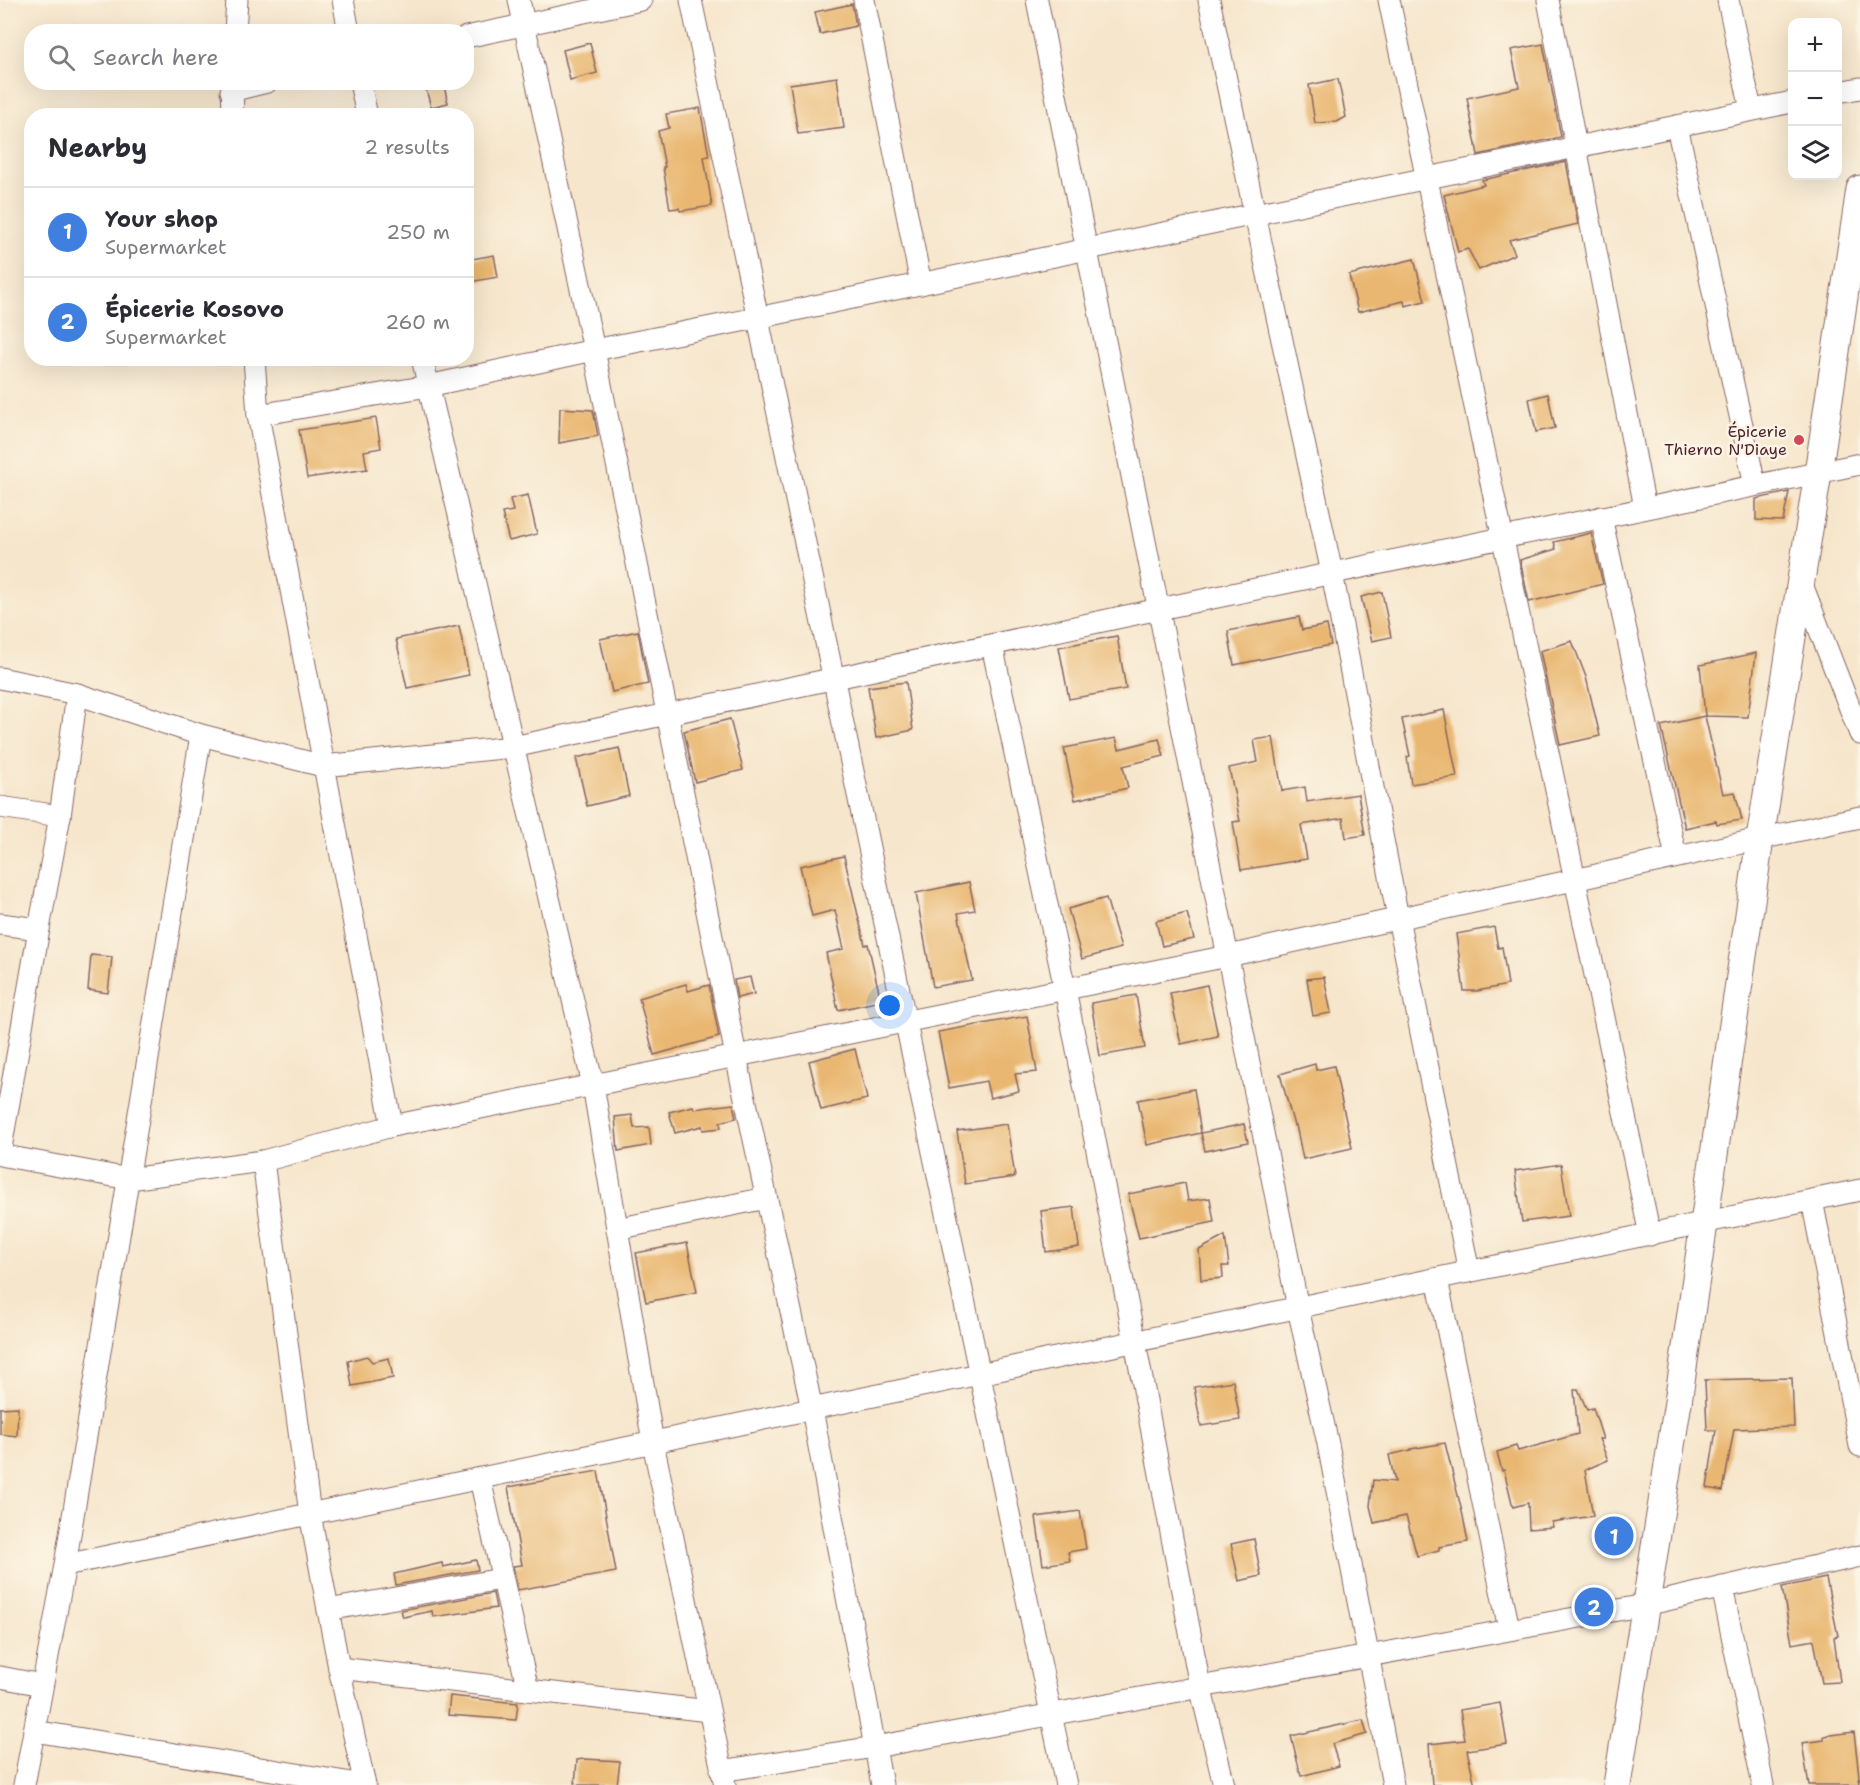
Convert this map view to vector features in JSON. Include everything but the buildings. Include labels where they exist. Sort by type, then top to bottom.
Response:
[{"type":"street","points":[[236,24],[237,0]]},
{"type":"street","points":[[343,0],[348,24]]},
{"type":"street","points":[[519,0],[594,350],[736,1056],[812,1409],[882,1785]]},
{"type":"street","points":[[474,35],[641,0]]},
{"type":"street","points":[[691,0],[1066,1785]]},
{"type":"street","points":[[864,0],[921,284]]},
{"type":"street","points":[[1037,0],[1298,1308],[1328,1444],[1367,1655],[1394,1785]]},
{"type":"street","points":[[1209,0],[1332,573],[1469,1272]]},
{"type":"street","points":[[1389,0],[1650,1235]]},
{"type":"street","points":[[1548,0],[1646,508]]},
{"type":"street","points":[[1728,0],[1751,110]]},
{"type":"street","points":[[1842,91],[1860,87]]},
{"type":"street","points":[[232,90],[233,108]]},
{"type":"street","points":[[362,90],[365,108]]},
{"type":"street","points":[[258,415],[428,386],[1788,103]]},
{"type":"street","points":[[1677,126],[1755,485]]},
{"type":"street","points":[[1617,1785],[1860,189]]},
{"type":"street","points":[[255,366],[258,415],[392,1126]]},
{"type":"street","points":[[424,366],[593,1085],[653,1443],[723,1778],[1200,1686],[1646,1605],[1860,1556]]},
{"type":"street","points":[[0,678],[77,694],[201,735],[323,766],[513,747],[1159,609],[1860,464]]},
{"type":"street","points":[[1601,517],[1676,857]]},
{"type":"street","points":[[1801,582],[1860,734]]},
{"type":"street","points":[[992,645],[1065,989],[1200,1686],[1224,1785]]},
{"type":"street","points":[[77,694],[60,816],[39,929],[10,1038],[0,1155],[129,1179],[263,1161],[392,1126],[1228,956],[1860,818]]},
{"type":"street","points":[[24,1785],[65,1565],[201,735]]},
{"type":"street","points":[[0,807],[60,816]]},
{"type":"street","points":[[0,924],[39,929]]},
{"type":"street","points":[[34,1731],[364,1785],[310,1514],[263,1161]]},
{"type":"street","points":[[65,1565],[1860,1190]]},
{"type":"street","points":[[617,1229],[766,1198]]},
{"type":"street","points":[[1812,1200],[1860,1446]]},
{"type":"street","points":[[1437,1279],[1509,1629]]},
{"type":"street","points":[[480,1479],[528,1690]]},
{"type":"street","points":[[328,1610],[501,1579]]},
{"type":"street","points":[[1722,1587],[1763,1785]]},
{"type":"street","points":[[339,1668],[709,1711]]},
{"type":"street","points":[[0,1677],[42,1685]]},
{"type":"place","name":"Épicerie Thierno N'Diaye","points":[[1799,440]]},
{"type":"place","name":"Your shop","points":[[1614,1536]]},
{"type":"place","name":"Épicerie Kosovo","points":[[1594,1607]]}]
